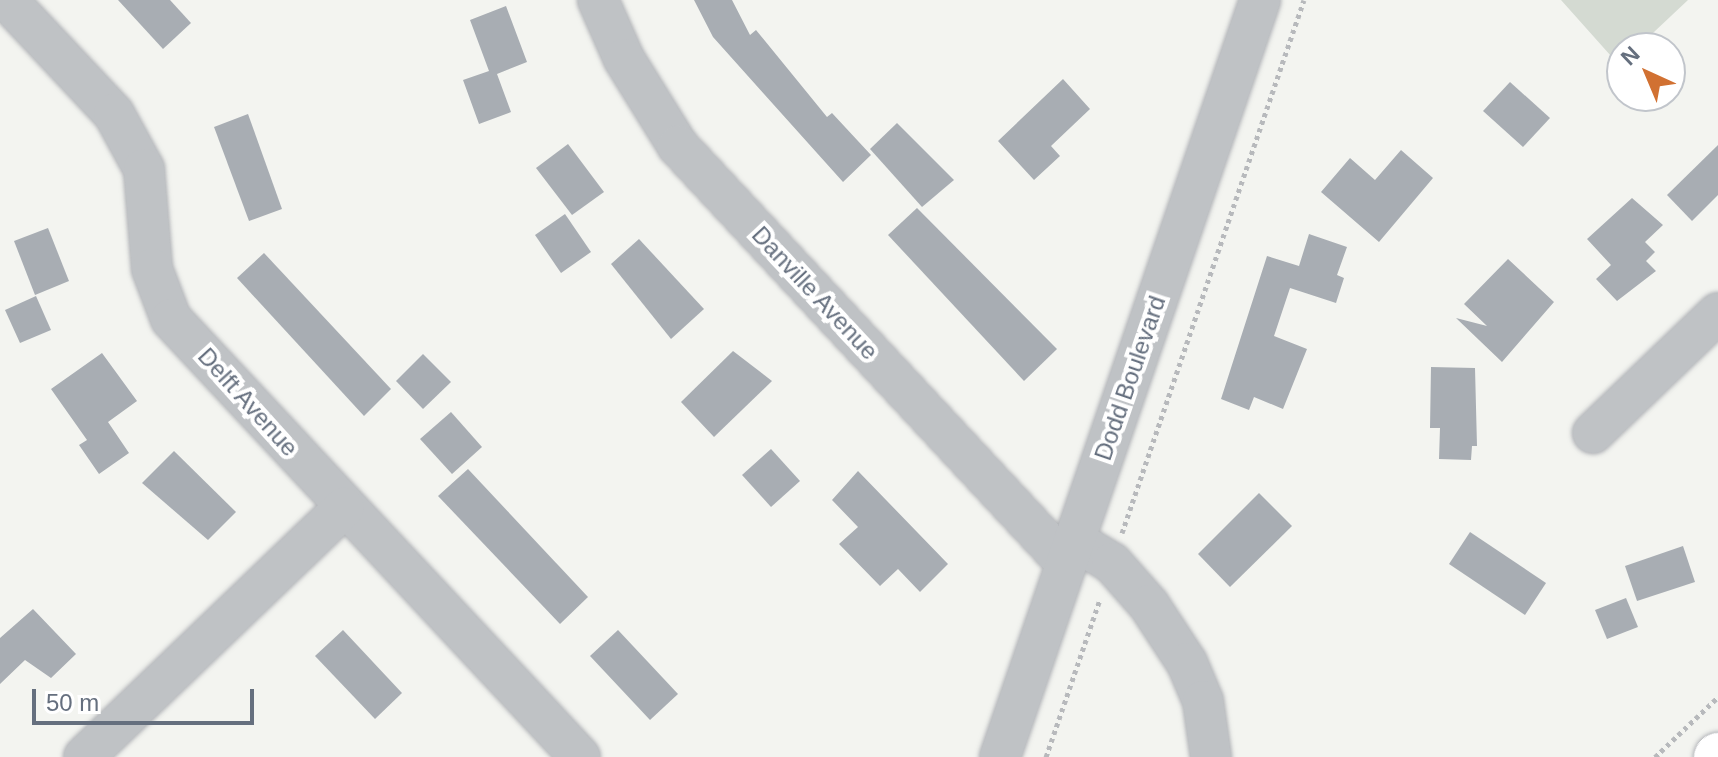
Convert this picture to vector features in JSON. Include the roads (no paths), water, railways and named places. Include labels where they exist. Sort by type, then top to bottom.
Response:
[{"type":"street","name":"Delft Avenue","points":[[7,0],[114,114],[144,169],[152,269],[171,319],[344,508],[580,757]]},
{"type":"street","name":"Danville Avenue","points":[[598,0],[624,59],[678,146],[1070,552],[1112,563],[1149,605],[1187,663],[1203,701],[1211,757]]},
{"type":"street","name":"Dodd Boulevard","points":[[1000,757],[1260,0]]},
{"type":"street","points":[[1593,433],[1718,313]]},
{"type":"street","points":[[84,757],[344,508]]}]
